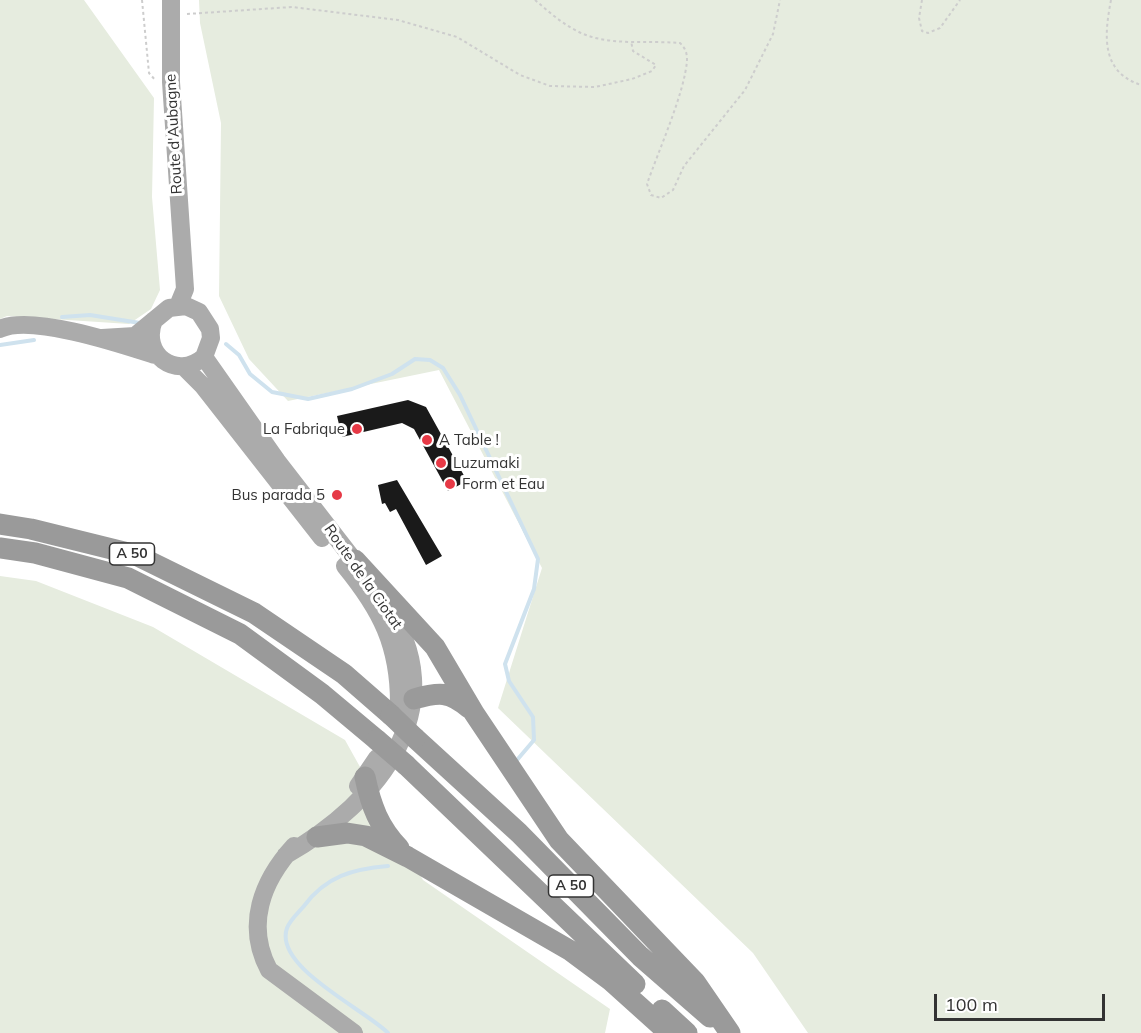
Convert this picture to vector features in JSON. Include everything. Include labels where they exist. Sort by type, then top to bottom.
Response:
[{"type":"highway","name":"A 50","points":[[0,525],[31,529],[136,555],[254,613],[344,674],[404,707],[415,738],[519,833],[640,956],[729,1033]]},
{"type":"highway","name":"A 50","points":[[0,548],[35,554],[128,578],[240,634],[322,694],[387,758],[687,1033]]},
{"type":"highway","points":[[355,561],[435,647],[474,712],[559,840],[695,982],[729,1033]]},
{"type":"highway","points":[[404,707],[434,693],[455,696],[474,712]]},
{"type":"highway","points":[[367,785],[383,831],[408,856]]},
{"type":"highway","points":[[317,837],[347,833],[366,836],[408,856],[571,951],[609,980],[669,1033]]},
{"type":"main road","name":"Route d'Aubagne","points":[[171,8],[171,82],[178,215],[185,289],[178,306]]},
{"type":"main road","name":"Route d'Aubagne","points":[[184,267],[199,312]]},
{"type":"main road","points":[[0,329],[27,324],[102,338],[155,354],[168,364],[184,367],[204,357],[211,338],[206,319],[199,312],[178,306],[161,313],[135,336],[102,338]]},
{"type":"main road","points":[[154,320],[150,338],[155,354]]},
{"type":"main road","name":"Route de la Ciotat","points":[[204,357],[277,461],[355,561],[400,625],[410,653],[399,746],[367,785],[317,837],[286,855]]},
{"type":"main road","name":"Route de la Ciotat","points":[[184,367],[203,386],[367,593],[384,621],[393,650],[404,707]]},
{"type":"main road","name":"Route de la Ciotat","points":[[354,1033],[269,970],[261,955],[258,912],[274,869],[286,855],[309,830],[352,794],[367,785]]},
{"type":"path","points":[[142,0],[149,73],[159,83],[171,82]]},
{"type":"path","points":[[535,0],[562,23],[579,33],[631,41],[680,43],[687,57],[682,84],[647,184],[651,195],[661,198],[673,190],[684,166],[745,90],[773,34],[780,0]]},
{"type":"path","points":[[922,0],[919,25],[922,31],[928,33],[940,28],[960,0]]},
{"type":"path","points":[[1111,0],[1108,53],[1119,75],[1141,85]]},
{"type":"path","points":[[171,8],[292,7],[398,20],[457,37],[520,75],[550,86],[596,87],[632,79],[652,71],[656,65],[633,51],[631,41]]},
{"type":"shaded area","points":[[0,0],[84,0],[154,98],[152,197],[160,290],[151,309],[129,324],[7,316],[0,319]]},
{"type":"shaded area","points":[[199,0],[1141,0],[1141,1033],[808,1033],[753,953],[498,708],[542,568],[439,370],[288,401],[249,359],[219,296],[221,123],[200,23]]},
{"type":"shaded area","points":[[0,576],[36,581],[153,627],[345,740],[423,880],[610,1009],[605,1033],[0,1033]]},
{"type":"building","points":[[408,400],[426,407],[467,481],[448,491],[414,429],[402,423],[342,437],[337,416]]},
{"type":"building","points":[[397,480],[442,556],[426,565],[396,509],[390,512],[385,503],[382,504],[378,485]]},
{"type":"waterway","points":[[62,317],[90,315],[140,323]]},
{"type":"waterway","points":[[0,345],[34,340]]},
{"type":"waterway","points":[[226,344],[239,355],[250,374],[272,392],[308,399],[352,389],[392,374],[415,359],[430,360],[443,368],[460,395],[538,559],[534,589],[505,664],[509,681],[533,717],[534,740],[517,760]]},
{"type":"waterway","points":[[388,866],[352,872],[321,888],[290,922],[287,928],[286,943],[294,958],[307,972],[388,1033]]},
{"type":"place","name":"La Fabrique","points":[[357,429]]},
{"type":"place","name":"A Table !","points":[[427,440]]},
{"type":"place","name":"Luzumaki","points":[[441,463]]},
{"type":"place","name":"Form et Eau","points":[[450,484]]},
{"type":"place","name":"Bus parada 5","points":[[337,495]]}]
